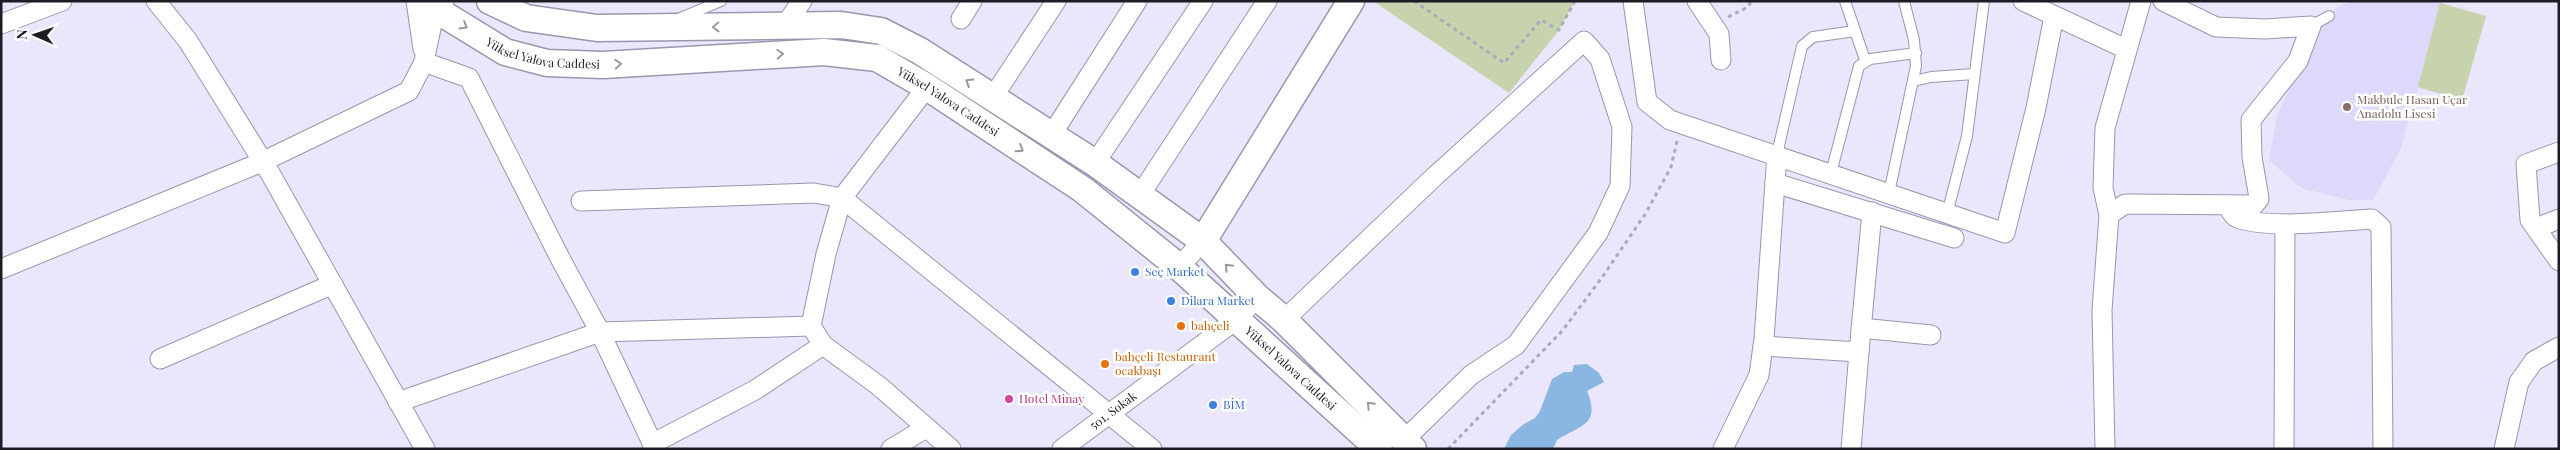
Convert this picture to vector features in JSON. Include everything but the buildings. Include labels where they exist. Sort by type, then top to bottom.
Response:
[{"type":"main road","points":[[490,1],[526,18],[597,28],[842,24],[881,31],[920,51],[1052,134],[1203,241],[1257,297],[1284,320],[1409,444]]},
{"type":"main road","points":[[1203,241],[1351,1]]},
{"type":"main road","name":"Yüksel Yalova Caddesi","points":[[430,3],[505,52],[547,63],[603,65],[824,52],[877,58],[927,87],[1082,189],[1179,267],[1379,449]]},
{"type":"street","points":[[2,23],[62,1]]},
{"type":"street","points":[[785,25],[802,1]]},
{"type":"street","points":[[961,19],[972,1]]},
{"type":"street","points":[[993,97],[1056,1]]},
{"type":"street","points":[[1052,134],[1137,1]]},
{"type":"street","points":[[1095,163],[1203,1]]},
{"type":"street","points":[[1140,195],[1267,1]]},
{"type":"street","points":[[1633,1],[1647,102],[1670,120],[1777,154],[2006,233],[2036,108],[2054,16]]},
{"type":"street","points":[[1697,1],[1719,34],[1721,60]]},
{"type":"street","points":[[2024,1],[2126,49]]},
{"type":"street","points":[[2105,449],[2102,310],[2109,215],[2103,188],[2105,128],[2126,49],[2142,1]]},
{"type":"street","points":[[2109,215],[2125,204],[2254,204],[2258,199],[2252,156],[2251,120],[2298,61],[2310,26],[2265,29],[2216,27],[2163,1]]},
{"type":"street","points":[[161,3],[188,41],[262,162],[425,449]]},
{"type":"street","points":[[1,269],[262,162],[409,91],[424,62],[430,3]]},
{"type":"street","points":[[1284,320],[1434,177],[1584,41],[1600,60],[1622,126],[1620,186],[1598,233],[1516,345],[1471,375],[1409,444]]},
{"type":"street","points":[[424,62],[469,78],[561,260],[600,332],[654,446],[755,390],[823,345]]},
{"type":"street","points":[[927,87],[842,198],[826,254],[811,326],[823,345],[879,386],[951,449]]},
{"type":"street","points":[[2559,152],[2526,164],[2530,220],[2559,261]]},
{"type":"street","points":[[1723,449],[1759,376],[1763,346],[1777,154]]},
{"type":"street","points":[[1775,183],[1954,238]]},
{"type":"street","points":[[581,201],[814,193],[842,198],[1152,449]]},
{"type":"street","points":[[2228,205],[2232,214],[2240,219],[2285,224],[2372,219],[2381,227],[2383,449]]},
{"type":"street","points":[[1851,449],[1860,328],[1872,212]]},
{"type":"street","points":[[2536,228],[2559,219]]},
{"type":"street","points":[[2284,449],[2285,224]]},
{"type":"street","points":[[1179,267],[1203,241]]},
{"type":"street","points":[[160,359],[332,284]]},
{"type":"street","name":"501. Sokak","points":[[1062,449],[1237,319],[1257,297]]},
{"type":"street","points":[[398,402],[600,332],[811,326]]},
{"type":"street","points":[[1860,328],[1931,335]]},
{"type":"street","points":[[1763,346],[1859,352]]},
{"type":"street","points":[[2504,449],[2519,382],[2534,361],[2559,347]]},
{"type":"street","points":[[891,449],[926,428]]},
{"type":"lane","points":[[654,28],[721,1]]},
{"type":"lane","points":[[1845,1],[1866,60]]},
{"type":"lane","points":[[1889,193],[1914,81],[1916,53],[1904,1]]},
{"type":"lane","points":[[1948,214],[1967,136],[1984,1]]},
{"type":"lane","points":[[2310,26],[2329,16]]},
{"type":"lane","points":[[1777,154],[1802,46],[1813,37],[1855,31]]},
{"type":"lane","points":[[1831,173],[1857,69],[1866,60],[1916,53]]},
{"type":"lane","points":[[1914,81],[1931,77],[1974,74]]},
{"type":"path","points":[[1414,1],[1504,63],[1541,20],[1559,30],[1575,1]]},
{"type":"path","points":[[1710,19],[1732,17],[1748,7],[1751,1]]},
{"type":"path","points":[[1448,449],[1563,330],[1603,276],[1646,213],[1671,167],[1681,123]]},
{"type":"shaded area","name":"Makbule Hasan Uçar Anadolu Lisesi","points":[[2351,1],[2434,1],[2486,16],[2462,100],[2418,88],[2400,151],[2373,200],[2348,200],[2301,188],[2269,160],[2277,115],[2322,22],[2338,7]]},
{"type":"green space","points":[[1373,1],[1575,1],[1559,30],[1509,93]]},
{"type":"green space","points":[[2440,3],[2486,16],[2462,100],[2418,87]]},
{"type":"water","points":[[1587,364],[1599,373],[1604,382],[1587,391],[1592,411],[1586,423],[1557,440],[1553,449],[1504,449],[1511,435],[1535,418],[1540,411],[1552,379],[1564,372],[1572,372],[1574,365]]},
{"type":"place","name":"Makbule Hasan Uçar Anadolu Lisesi","points":[[2347,107]]},
{"type":"place","name":"Seç Market","points":[[1135,272]]},
{"type":"place","name":"Dilara Market","points":[[1171,301]]},
{"type":"place","name":"bahçeli","points":[[1181,326]]},
{"type":"place","name":"bahçeli Restaurant ocakbaşı","points":[[1105,364]]},
{"type":"place","name":"Hotel Minay","points":[[1009,399]]},
{"type":"place","name":"BİM","points":[[1213,405]]}]
